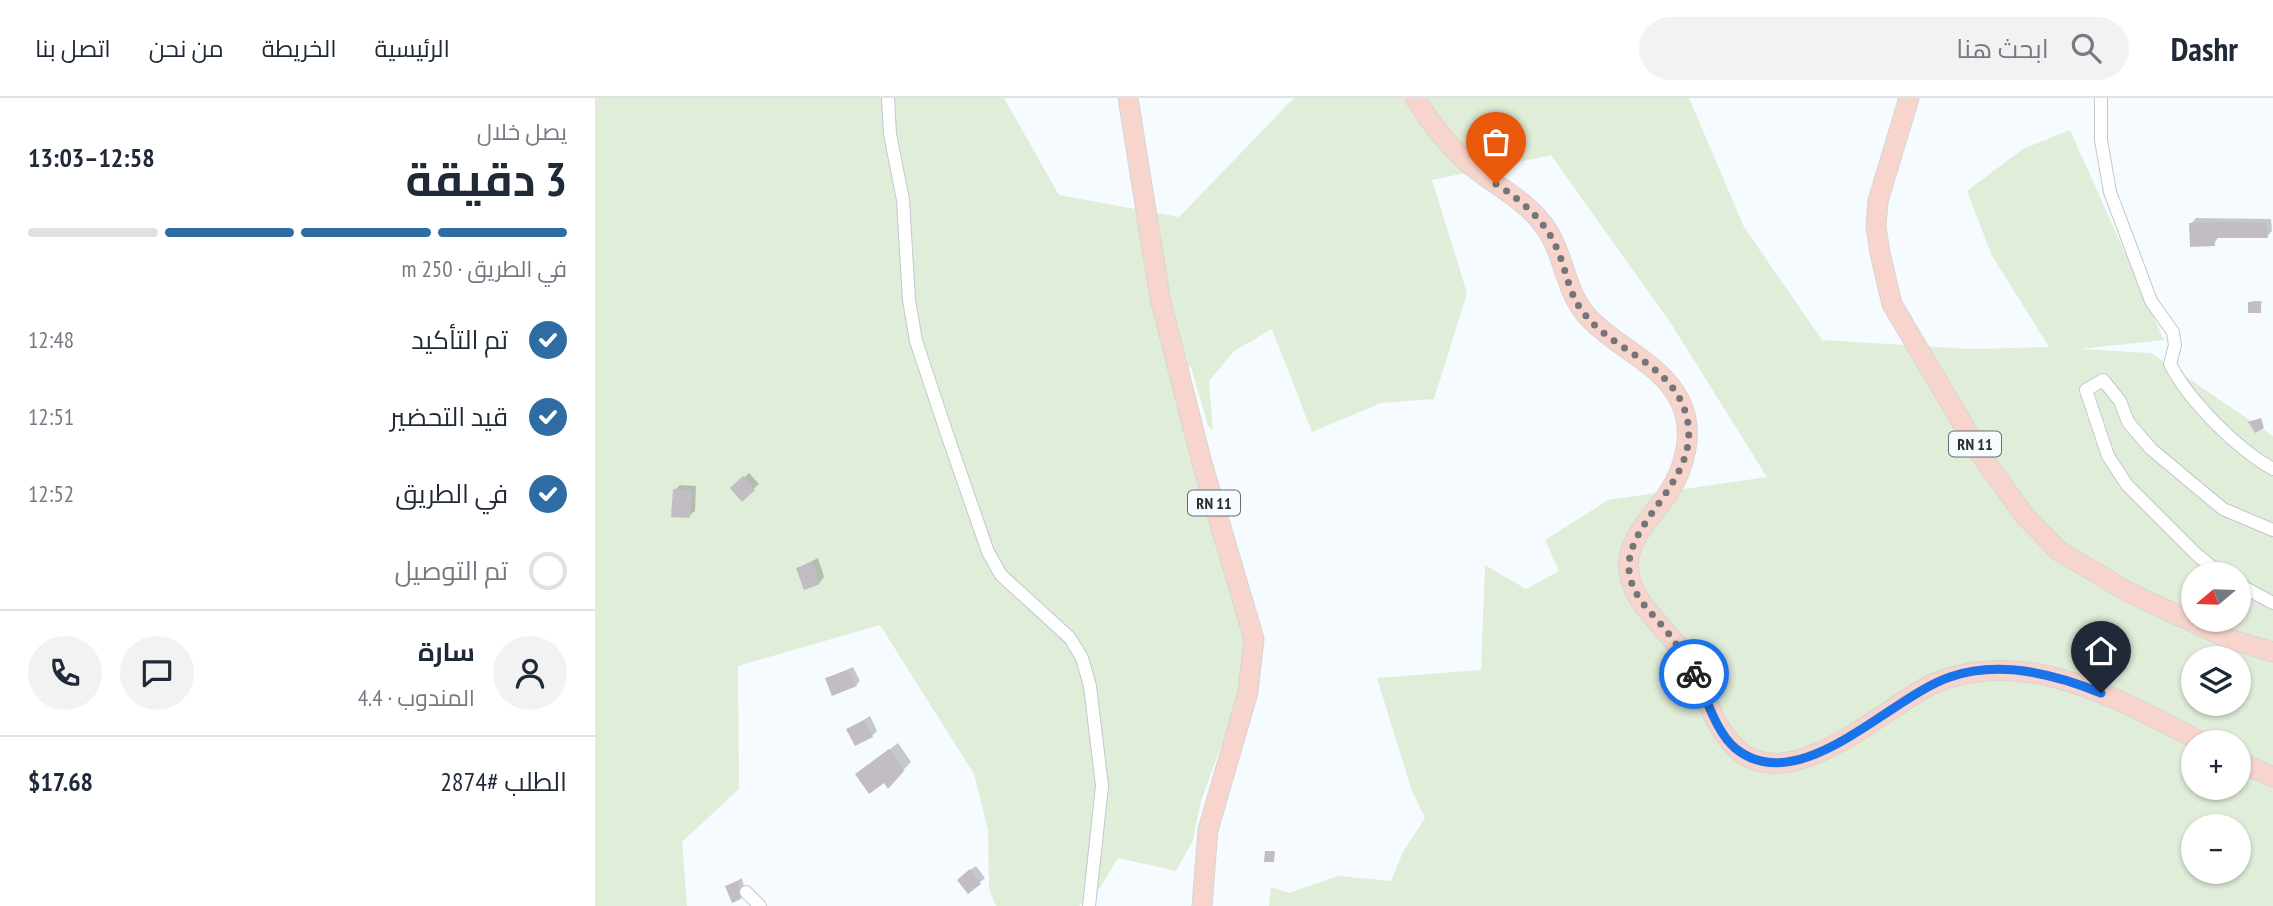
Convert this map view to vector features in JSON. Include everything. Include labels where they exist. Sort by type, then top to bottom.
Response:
[{"type":"main road","name":"RN 11","points":[[1128,98],[1160,298],[1202,463],[1247,605],[1254,639],[1248,692],[1208,830],[1202,906]]},
{"type":"main road","points":[[1415,98],[1438,131],[1468,163],[1520,200],[1546,227],[1557,250],[1571,294],[1581,311],[1654,368],[1679,398],[1686,412],[1688,430],[1685,453],[1667,495],[1635,542],[1628,559],[1630,576],[1636,595],[1683,654],[1721,730],[1734,747],[1751,758],[1787,763],[1822,751],[1932,684],[1951,676],[1996,669],[2057,676],[2081,684],[2181,731]]},
{"type":"main road","name":"RN 11","points":[[1909,98],[1878,201],[1876,227],[1880,253],[1892,304],[1981,455],[2024,515],[2059,551],[2130,593],[2229,639],[2273,652]]},
{"type":"main road","points":[[2251,767],[2273,777]]},
{"type":"street","points":[[888,98],[890,134],[903,200],[909,300],[916,341],[947,434],[988,552],[1001,575],[1070,638],[1082,658],[1090,686],[1102,786],[1089,906]]},
{"type":"street","points":[[2101,98],[2101,140],[2110,192],[2151,301],[2173,332],[2175,345],[2170,364],[2187,391],[2240,446],[2273,469]]},
{"type":"street","points":[[2206,562],[2127,485],[2108,456],[2086,390],[2102,380],[2120,401],[2128,422],[2151,450],[2223,509],[2273,530]]},
{"type":"street","points":[[2251,591],[2273,603]]},
{"type":"street","points":[[746,892],[760,906]]},
{"type":"green space","points":[[595,98],[1004,98],[1059,195],[1179,217],[1294,98],[1689,98],[1744,227],[1822,340],[1971,349],[2049,347],[1992,256],[1967,191],[2023,149],[2070,130],[2164,340],[2080,349],[2151,353],[2273,436],[2273,906],[1269,906],[1271,887],[1289,893],[1338,876],[1391,881],[1403,852],[1425,818],[1412,791],[1377,678],[1481,670],[1485,565],[1526,589],[1559,571],[1545,540],[1608,500],[1767,477],[1672,325],[1551,155],[1432,180],[1467,293],[1434,399],[1381,403],[1312,432],[1272,329],[1234,351],[1209,381],[1213,430],[1208,426],[1191,367],[1167,363],[1236,597],[1245,648],[1235,707],[1201,801],[1193,840],[1176,871],[1118,858],[1100,888],[1079,906],[996,906],[989,889],[988,830],[974,774],[880,625],[738,666],[739,789],[682,842],[687,906],[595,906]]},
{"type":"building","points":[[2189,223],[2266,223],[2268,238],[2214,238],[2215,246],[2190,247]]},
{"type":"building","points":[[2248,302],[2261,302],[2261,313],[2248,313]]},
{"type":"building","points":[[2261,418],[2264,428],[2255,433],[2248,422]]},
{"type":"building","points":[[743,476],[755,490],[742,502],[730,488]]},
{"type":"building","points":[[673,489],[692,490],[690,518],[671,517]]},
{"type":"building","points":[[813,562],[820,584],[804,590],[796,568]]},
{"type":"building","points":[[849,670],[857,686],[832,696],[825,678]]},
{"type":"building","points":[[864,720],[873,737],[855,746],[846,729]]},
{"type":"building","points":[[889,749],[904,771],[888,789],[884,783],[869,794],[855,774]]},
{"type":"building","points":[[1265,851],[1275,851],[1274,862],[1264,862]]},
{"type":"building","points":[[970,869],[981,884],[968,894],[957,880]]},
{"type":"building","points":[[737,881],[741,899],[732,903],[725,886]]},
{"type":"way so far","points":[[1496,184],[1520,200],[1546,227],[1557,250],[1571,294],[1581,311],[1670,383],[1686,412],[1688,430],[1678,475],[1635,542],[1628,559],[1636,595],[1666,630],[1694,674]]},
{"type":"route","points":[[1694,674],[1721,730],[1734,747],[1751,758],[1770,763],[1787,763],[1822,751],[1867,726],[1916,692],[1951,676],[1996,669],[2038,673],[2057,676],[2101,693]]}]
